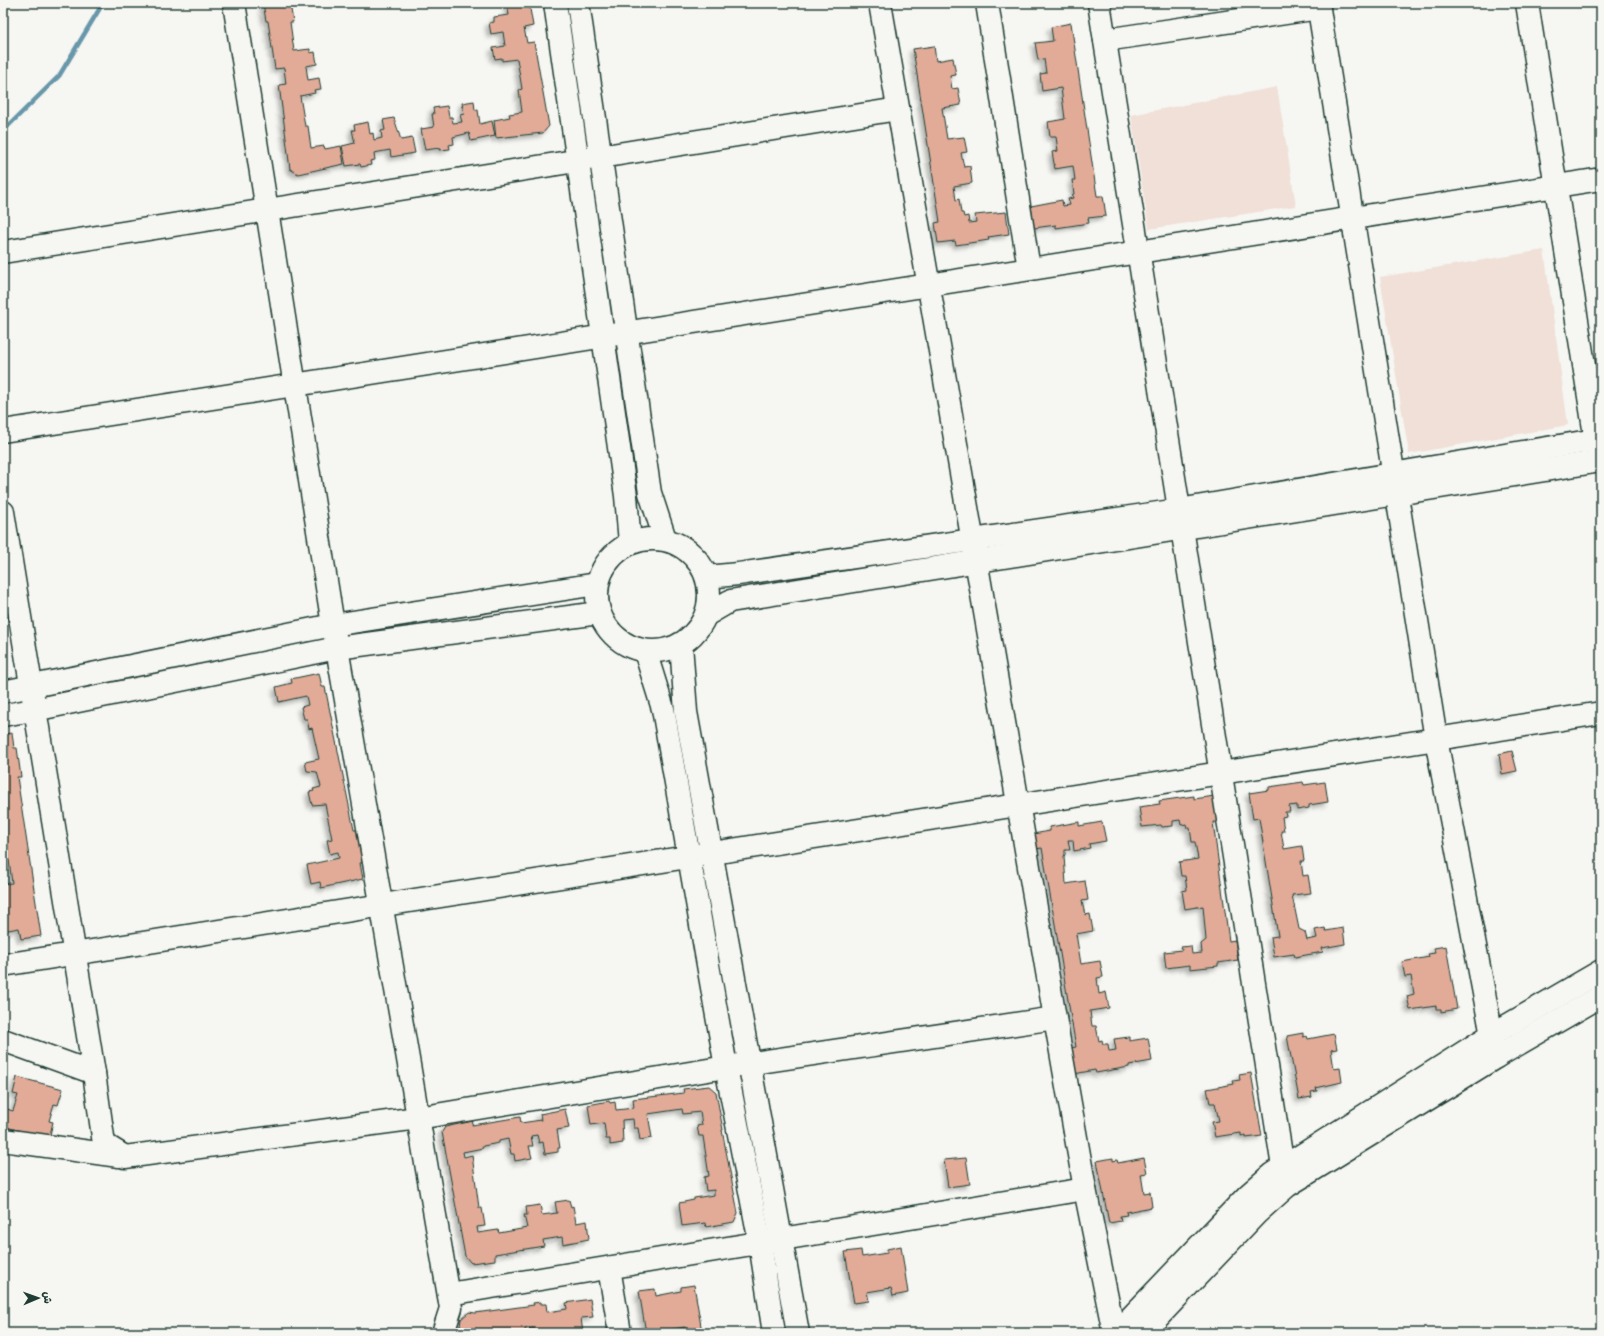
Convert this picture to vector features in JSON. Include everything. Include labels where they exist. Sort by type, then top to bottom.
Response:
[{"type":"street","points":[[234,3],[333,625],[449,1294],[451,1308],[443,1333]]},
{"type":"street","points":[[556,3],[602,337],[626,496],[630,543]]},
{"type":"street","points":[[578,3],[650,493],[666,539]]},
{"type":"street","points":[[880,3],[1055,1018],[1086,1189],[1115,1333]]},
{"type":"street","points":[[987,3],[1029,270]]},
{"type":"street","points":[[1099,3],[1285,1177]]},
{"type":"street","points":[[1395,484],[1600,466],[1599,439],[1556,186],[1527,3]]},
{"type":"street","points":[[1105,40],[1318,6],[1436,739],[1496,1057]]},
{"type":"street","points":[[3,252],[267,209],[578,162],[898,109]]},
{"type":"street","points":[[3,431],[1601,179]]},
{"type":"street","points":[[706,615],[730,601],[976,562],[1180,520],[1395,484],[1599,439]]},
{"type":"street","points":[[3,512],[5,541],[31,687],[94,1073],[104,1144],[125,1157]]},
{"type":"street","points":[[707,577],[738,574],[972,540],[1180,520]]},
{"type":"street","points":[[647,538],[666,539],[683,547],[697,560],[707,577],[709,596],[706,615],[696,632],[681,644],[663,650],[645,651],[630,646],[617,638],[606,627],[599,614],[596,599],[597,584],[603,567],[614,553],[630,543],[647,538]]},
{"type":"street","points":[[3,692],[333,625],[597,584]]},
{"type":"street","points":[[3,715],[337,648],[599,614]]},
{"type":"street","points":[[681,644],[686,712],[798,1333]]},
{"type":"street","points":[[645,651],[663,709],[726,1067],[760,1243],[774,1333]]},
{"type":"street","points":[[3,965],[74,956],[1601,713]]},
{"type":"street","points":[[1143,1333],[1257,1213],[1285,1177],[1491,1035],[1601,971]]},
{"type":"street","points":[[1115,1333],[1259,1184],[1285,1177],[1601,996]]},
{"type":"street","points":[[3,1140],[125,1157],[418,1118],[726,1067],[1055,1018]]},
{"type":"street","points":[[3,1040],[94,1073]]},
{"type":"street","points":[[449,1294],[1086,1189]]},
{"type":"street","points":[[609,1268],[620,1333]]},
{"type":"shaded area","points":[[1277,87],[1296,206],[1149,229],[1131,115]]},
{"type":"shaded area","points":[[1544,250],[1568,425],[1409,454],[1380,277]]},
{"type":"building","points":[[263,3],[290,3],[293,22],[290,22],[294,51],[310,49],[310,53],[315,52],[317,64],[306,66],[308,80],[319,78],[321,89],[314,90],[315,93],[300,96],[305,126],[308,126],[311,148],[324,146],[325,149],[341,146],[344,164],[298,174],[290,169],[279,85],[286,84],[284,68],[275,69],[268,21],[266,21]]},
{"type":"building","points":[[507,3],[529,3],[533,26],[524,28],[527,43],[534,42],[549,126],[543,133],[496,138],[494,120],[510,117],[509,114],[522,112],[519,90],[522,89],[517,59],[502,61],[502,58],[495,59],[493,48],[505,46],[503,32],[491,34],[489,23],[494,22],[494,17],[509,15]]},
{"type":"building","points":[[1071,23],[1097,196],[1103,196],[1106,216],[1088,218],[1089,223],[1056,228],[1056,225],[1034,228],[1031,206],[1062,200],[1063,206],[1070,205],[1068,199],[1073,198],[1072,195],[1074,194],[1072,180],[1075,180],[1073,166],[1055,169],[1052,152],[1058,151],[1056,137],[1050,137],[1048,122],[1065,119],[1061,88],[1042,91],[1040,74],[1046,73],[1044,59],[1038,60],[1035,43],[1053,41],[1051,27]]},
{"type":"building","points":[[934,46],[936,61],[953,58],[956,75],[950,76],[952,89],[958,88],[961,105],[942,108],[947,139],[964,137],[967,152],[961,153],[964,167],[970,166],[972,183],[954,186],[956,200],[959,199],[961,213],[963,213],[964,217],[968,216],[969,223],[976,222],[975,215],[1006,212],[1009,234],[988,237],[989,240],[956,245],[955,241],[938,243],[935,223],[940,222],[913,49]]},
{"type":"building","points":[[474,101],[475,110],[478,110],[480,124],[492,121],[495,136],[471,141],[469,133],[453,137],[454,144],[449,145],[450,149],[440,150],[440,148],[425,150],[421,129],[434,127],[432,114],[434,114],[433,108],[447,106],[449,117],[452,117],[453,123],[462,122],[460,115],[464,114],[462,103]]},
{"type":"building","points":[[394,118],[401,140],[412,138],[415,153],[391,157],[390,150],[374,153],[375,160],[370,161],[371,165],[361,167],[360,164],[346,166],[342,146],[355,143],[352,130],[355,130],[354,125],[368,122],[370,134],[373,133],[374,140],[382,138],[381,131],[385,130],[383,120]]},
{"type":"building","points":[[319,673],[322,687],[325,687],[354,830],[358,830],[365,862],[360,863],[363,879],[321,888],[320,882],[311,884],[307,865],[339,858],[338,852],[330,854],[327,840],[332,839],[325,804],[312,805],[309,792],[314,791],[313,789],[321,787],[317,772],[307,771],[305,762],[319,759],[312,728],[309,729],[307,719],[304,719],[301,707],[308,705],[306,696],[279,702],[276,687],[292,683],[291,679]]},
{"type":"building","points":[[12,733],[14,748],[17,748],[21,777],[17,777],[41,936],[21,939],[19,928],[3,931],[3,916],[6,916],[3,901],[3,884],[12,883],[9,860],[3,858],[3,734]]},
{"type":"building","points":[[1512,751],[1517,771],[1502,774],[1499,754]]},
{"type":"building","points":[[1303,782],[1304,785],[1325,782],[1328,802],[1309,805],[1309,808],[1297,810],[1297,805],[1289,806],[1290,812],[1285,812],[1286,816],[1282,817],[1284,831],[1281,831],[1284,849],[1302,846],[1304,861],[1301,861],[1303,876],[1308,875],[1311,893],[1292,895],[1299,929],[1305,932],[1307,940],[1317,938],[1315,930],[1325,928],[1326,931],[1343,928],[1345,944],[1322,948],[1323,952],[1295,957],[1294,954],[1274,957],[1271,937],[1278,936],[1259,818],[1253,819],[1249,793],[1269,790],[1269,787]]},
{"type":"building","points":[[1194,796],[1194,799],[1215,796],[1218,822],[1213,822],[1229,941],[1235,940],[1238,960],[1218,963],[1218,966],[1190,969],[1190,965],[1166,968],[1164,952],[1182,950],[1181,947],[1191,946],[1192,954],[1202,953],[1201,944],[1206,940],[1203,906],[1185,909],[1182,891],[1187,890],[1185,876],[1181,876],[1179,862],[1198,859],[1195,842],[1192,842],[1190,828],[1187,828],[1186,824],[1181,825],[1180,820],[1173,821],[1173,826],[1162,827],[1161,825],[1142,827],[1139,807],[1160,804],[1159,801]]},
{"type":"building","points":[[1079,822],[1079,826],[1102,822],[1106,841],[1089,844],[1090,848],[1074,851],[1073,840],[1068,840],[1070,850],[1065,850],[1064,856],[1066,884],[1085,881],[1088,900],[1082,901],[1085,915],[1090,914],[1093,931],[1076,934],[1081,964],[1100,961],[1103,977],[1097,978],[1099,994],[1106,992],[1109,1008],[1090,1011],[1092,1026],[1096,1026],[1099,1041],[1102,1040],[1103,1044],[1108,1044],[1109,1051],[1116,1050],[1114,1039],[1129,1037],[1129,1041],[1148,1038],[1152,1061],[1096,1073],[1095,1070],[1074,1074],[1070,1048],[1076,1047],[1042,848],[1035,849],[1033,834],[1050,831],[1050,827]]},
{"type":"building","points":[[1446,946],[1457,1009],[1441,1012],[1441,1009],[1436,1009],[1436,1006],[1410,1010],[1407,996],[1414,994],[1411,976],[1405,977],[1402,962],[1429,957],[1428,954],[1435,953],[1434,948]]},
{"type":"building","points":[[1303,1033],[1303,1037],[1307,1036],[1308,1039],[1334,1034],[1337,1049],[1331,1050],[1334,1069],[1340,1068],[1342,1082],[1316,1088],[1317,1091],[1311,1092],[1312,1097],[1299,1099],[1287,1036]]},
{"type":"building","points":[[1251,1073],[1262,1136],[1246,1138],[1246,1135],[1241,1136],[1241,1133],[1215,1137],[1212,1122],[1219,1121],[1215,1103],[1210,1103],[1207,1089],[1234,1084],[1233,1081],[1240,1080],[1239,1075]]},
{"type":"building","points":[[17,1077],[63,1089],[58,1105],[54,1104],[49,1121],[53,1122],[49,1139],[3,1126],[7,1109],[13,1111],[18,1095],[13,1094]]},
{"type":"building","points":[[709,1086],[716,1092],[738,1213],[734,1222],[706,1227],[705,1223],[682,1226],[679,1203],[694,1200],[694,1198],[714,1195],[714,1190],[706,1191],[704,1177],[709,1176],[703,1136],[699,1136],[697,1126],[702,1125],[700,1112],[683,1114],[682,1109],[648,1114],[652,1138],[640,1140],[638,1128],[634,1128],[633,1119],[622,1120],[623,1143],[610,1145],[610,1139],[606,1139],[604,1123],[591,1125],[588,1105],[609,1101],[610,1103],[615,1102],[616,1110],[634,1108],[633,1099],[684,1093],[683,1089]]},
{"type":"building","points":[[565,1109],[569,1128],[557,1130],[560,1148],[558,1148],[558,1152],[545,1154],[543,1142],[539,1143],[537,1135],[531,1136],[533,1146],[529,1146],[532,1158],[515,1161],[514,1154],[511,1154],[508,1139],[499,1141],[499,1143],[483,1146],[483,1148],[463,1152],[464,1157],[472,1155],[479,1208],[482,1208],[485,1226],[477,1227],[478,1233],[498,1230],[499,1233],[527,1228],[524,1215],[527,1215],[526,1207],[540,1205],[542,1215],[557,1213],[555,1202],[569,1200],[571,1207],[573,1206],[576,1223],[587,1221],[589,1239],[563,1244],[562,1237],[543,1240],[544,1246],[495,1254],[495,1260],[471,1263],[465,1256],[442,1132],[445,1127],[473,1121],[472,1125],[520,1117],[521,1123],[541,1120],[540,1114]]},
{"type":"building","points":[[966,1158],[970,1184],[948,1187],[944,1160]]},
{"type":"building","points":[[1113,1158],[1113,1161],[1117,1160],[1118,1163],[1144,1158],[1147,1173],[1141,1174],[1144,1193],[1150,1192],[1152,1207],[1126,1212],[1127,1215],[1120,1216],[1121,1221],[1109,1223],[1097,1161]]},
{"type":"building","points":[[901,1246],[908,1293],[893,1296],[891,1288],[867,1292],[869,1301],[854,1303],[845,1252],[861,1250],[862,1257],[887,1253],[887,1249]]},
{"type":"building","points":[[694,1285],[702,1332],[686,1333],[685,1327],[661,1331],[662,1333],[646,1333],[639,1291],[655,1289],[656,1296],[681,1291],[681,1287]]},
{"type":"building","points":[[590,1299],[593,1317],[581,1318],[583,1333],[570,1333],[570,1331],[535,1333],[534,1328],[525,1329],[525,1333],[459,1333],[461,1319],[469,1312],[475,1313],[534,1305],[533,1303],[541,1302],[541,1304],[546,1304],[547,1312],[567,1309],[566,1303]]},
{"type":"waterway","points":[[3,131],[59,76],[103,3]]}]
